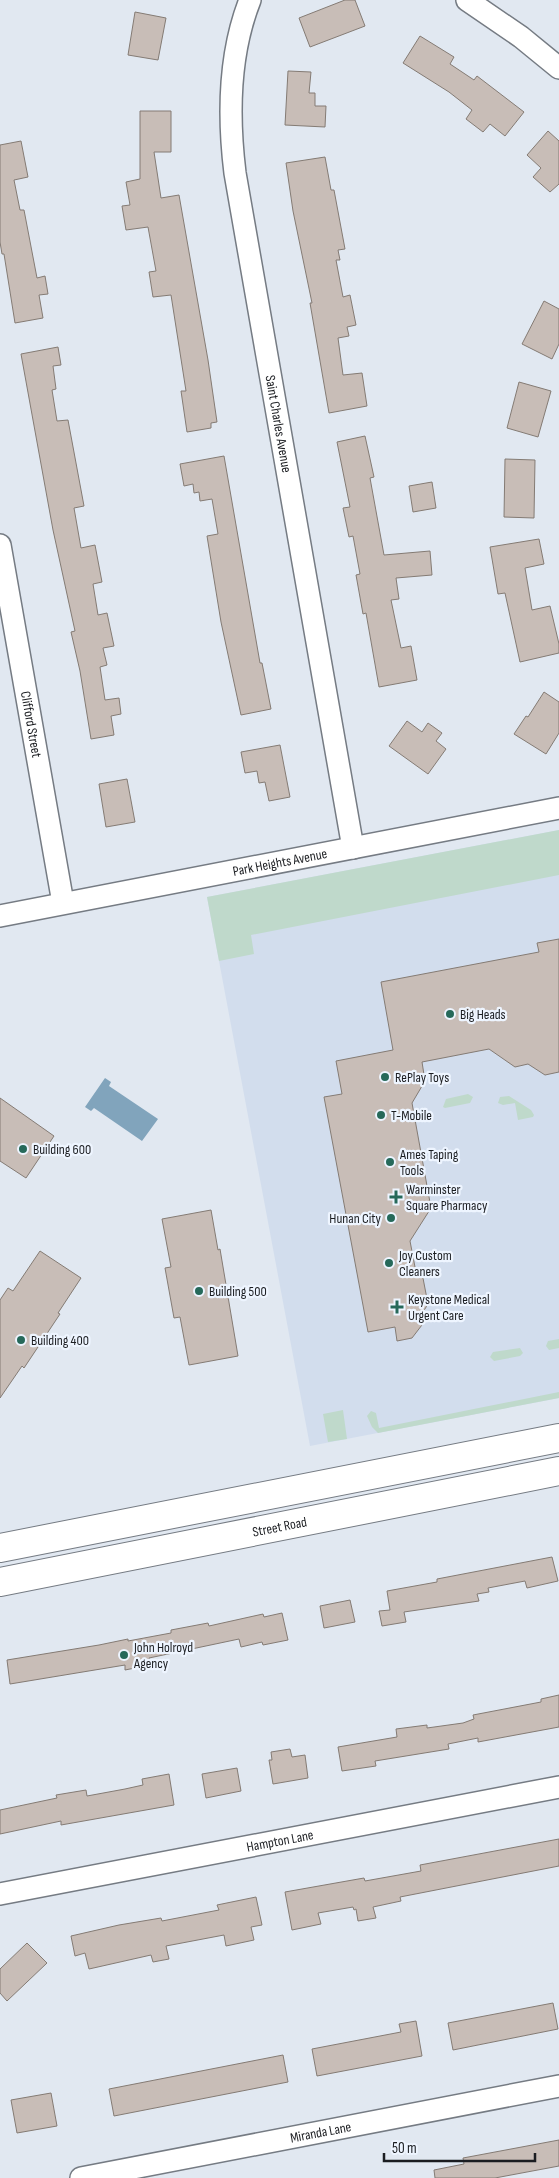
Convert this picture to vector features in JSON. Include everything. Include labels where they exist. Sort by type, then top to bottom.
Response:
[{"type":"main road","points":[[0,1548],[559,1438]]},
{"type":"main road","name":"Street Road","points":[[0,1582],[559,1471]]},
{"type":"street","name":"Saint Charles Avenue","points":[[250,0],[234,67],[231,120],[233,155],[273,396],[353,848]]},
{"type":"street","points":[[466,0],[520,37],[559,68]]},
{"type":"street","name":"Clifford Street","points":[[0,545],[63,903]]},
{"type":"street","name":"Park Heights Avenue","points":[[0,916],[559,808]]},
{"type":"street","name":"Hampton Lane","points":[[0,1894],[559,1786]]},
{"type":"street","name":"Miranda Lane","points":[[81,2178],[559,2086]]},
{"type":"shaded area","points":[[559,830],[559,1398],[310,1446],[207,897]]},
{"type":"green space","points":[[559,830],[559,875],[251,935],[254,954],[219,961],[207,897]]},
{"type":"green space","points":[[468,1094],[473,1097],[470,1103],[443,1107],[446,1099]]},
{"type":"green space","points":[[509,1096],[531,1110],[534,1115],[533,1117],[518,1120],[515,1103],[503,1105],[498,1103],[500,1097]]},
{"type":"green space","points":[[559,1339],[559,1348],[549,1350],[546,1346],[548,1341]]},
{"type":"green space","points":[[520,1348],[523,1353],[520,1356],[494,1361],[490,1357],[493,1352]]},
{"type":"green space","points":[[559,1392],[559,1398],[378,1433],[372,1427],[367,1416],[371,1411],[376,1413],[379,1428]]},
{"type":"green space","points":[[343,1410],[347,1439],[328,1442],[323,1414]]},
{"type":"water","points":[[105,1078],[111,1082],[109,1086],[158,1119],[142,1141],[94,1108],[91,1111],[85,1107]]},
{"type":"building","points":[[345,0],[355,0],[365,26],[310,47],[299,18]]},
{"type":"building","points":[[135,12],[166,18],[158,60],[128,55]]},
{"type":"building","points":[[420,36],[454,57],[450,64],[474,80],[477,76],[524,112],[505,136],[490,124],[483,132],[466,119],[472,110],[449,92],[403,63]]},
{"type":"building","points":[[288,71],[311,72],[309,93],[315,93],[315,106],[326,106],[325,127],[285,125]]},
{"type":"building","points":[[140,111],[171,111],[171,152],[154,152],[161,198],[179,195],[217,422],[211,423],[211,428],[187,432],[181,391],[186,391],[171,295],[153,297],[149,272],[156,271],[148,227],[126,230],[122,206],[130,205],[126,182],[140,179]]},
{"type":"building","points":[[548,131],[559,141],[559,184],[550,192],[533,177],[541,168],[527,155]]},
{"type":"building","points":[[21,141],[28,177],[14,180],[20,210],[24,210],[37,278],[45,276],[48,294],[39,295],[43,318],[15,323],[4,254],[2,254],[0,242],[0,145]]},
{"type":"building","points":[[325,157],[331,190],[334,190],[345,249],[338,250],[340,260],[336,260],[343,297],[350,295],[356,325],[347,327],[349,336],[338,338],[343,375],[362,373],[367,406],[329,413],[310,303],[312,303],[293,211],[286,163]]},
{"type":"building","points":[[544,301],[559,309],[559,344],[552,359],[522,344]]},
{"type":"building","points":[[58,347],[61,365],[53,366],[56,389],[52,390],[57,421],[68,420],[84,506],[74,508],[81,548],[95,545],[102,582],[93,584],[98,615],[107,613],[114,646],[103,648],[107,665],[100,667],[105,700],[119,698],[121,714],[111,716],[114,735],[91,739],[80,671],[71,632],[75,631],[53,530],[21,354]]},
{"type":"building","points":[[519,382],[551,391],[538,437],[507,428]]},
{"type":"building","points":[[365,436],[374,477],[370,478],[384,555],[430,551],[432,575],[396,578],[399,599],[391,600],[401,648],[411,646],[417,680],[379,687],[366,613],[363,614],[356,575],[360,574],[353,536],[349,537],[343,508],[350,507],[337,442]]},
{"type":"building","points":[[224,456],[260,663],[262,663],[271,709],[241,715],[221,622],[207,536],[218,534],[212,499],[200,501],[199,492],[194,493],[193,484],[184,486],[180,464]]},
{"type":"building","points":[[505,459],[535,460],[534,518],[504,517]]},
{"type":"building","points":[[432,482],[436,508],[413,512],[409,486]]},
{"type":"building","points":[[539,539],[544,564],[525,568],[532,610],[550,606],[559,644],[559,653],[520,662],[505,593],[498,594],[490,547]]},
{"type":"building","points":[[544,692],[559,702],[559,733],[546,754],[514,734],[526,716],[528,717]]},
{"type":"building","points":[[407,721],[422,732],[428,723],[442,733],[436,741],[446,749],[428,774],[389,746]]},
{"type":"building","points":[[280,745],[290,797],[269,801],[265,782],[259,783],[257,771],[245,773],[241,752]]},
{"type":"building","points":[[127,779],[135,822],[106,827],[99,784]]},
{"type":"building","points":[[559,939],[559,1072],[545,1075],[528,1064],[515,1067],[489,1049],[422,1062],[425,1081],[412,1103],[431,1208],[410,1241],[415,1267],[422,1273],[428,1304],[423,1312],[425,1321],[412,1338],[397,1341],[395,1327],[368,1332],[324,1097],[342,1094],[336,1061],[393,1050],[381,982],[539,952],[537,943]]},
{"type":"building","name":"Building 600","points":[[0,1098],[54,1136],[26,1178],[0,1161]]},
{"type":"building","name":"Building 500","points":[[211,1210],[218,1250],[220,1249],[238,1356],[189,1365],[180,1317],[174,1318],[165,1268],[171,1267],[162,1219]]},
{"type":"building","name":"Building 400","points":[[40,1251],[81,1278],[58,1313],[60,1314],[24,1368],[22,1366],[0,1398],[0,1300],[8,1288],[13,1291]]},
{"type":"building","points":[[552,1557],[558,1581],[527,1588],[525,1581],[488,1588],[489,1592],[477,1594],[479,1601],[404,1612],[406,1622],[382,1626],[379,1611],[390,1610],[387,1591],[437,1582],[437,1579]]},
{"type":"building","points":[[350,1600],[355,1622],[324,1628],[320,1606]]},
{"type":"building","points":[[282,1613],[288,1640],[263,1645],[262,1642],[241,1647],[239,1639],[149,1658],[150,1665],[125,1670],[125,1665],[10,1684],[7,1660],[128,1639],[128,1641],[171,1633],[171,1630],[208,1623],[209,1626],[263,1614],[264,1617]]},
{"type":"building","points":[[559,1695],[559,1727],[478,1742],[478,1738],[448,1744],[449,1749],[375,1761],[376,1766],[342,1771],[338,1747],[397,1737],[396,1729],[427,1725],[427,1728],[463,1723],[474,1719],[473,1715],[541,1702],[541,1699]]},
{"type":"building","points":[[290,1749],[292,1757],[305,1755],[308,1778],[273,1784],[269,1760],[272,1760],[271,1752]]},
{"type":"building","points":[[237,1768],[241,1791],[206,1798],[202,1774]]},
{"type":"building","points":[[169,1774],[174,1805],[61,1825],[61,1821],[0,1834],[0,1810],[57,1798],[56,1795],[86,1790],[87,1796],[125,1789],[143,1785],[142,1779]]},
{"type":"building","points":[[559,1839],[559,1866],[400,1897],[401,1901],[373,1907],[376,1918],[358,1921],[356,1909],[354,1910],[353,1907],[318,1913],[321,1924],[292,1930],[285,1892],[364,1878],[365,1881],[421,1871],[420,1865]]},
{"type":"building","points":[[256,1897],[262,1925],[251,1927],[254,1940],[226,1946],[224,1935],[166,1946],[169,1959],[153,1962],[151,1955],[89,1969],[85,1953],[75,1956],[71,1936],[119,1925],[161,1918],[162,1921],[219,1910],[217,1905]]},
{"type":"building","points":[[27,1943],[47,1963],[7,2001],[0,1993],[0,1969]]},
{"type":"building","points":[[553,2003],[558,2029],[453,2050],[448,2023]]},
{"type":"building","points":[[416,2021],[422,2056],[317,2076],[312,2049],[401,2032],[399,2024]]},
{"type":"building","points":[[283,2055],[288,2082],[114,2116],[109,2089]]},
{"type":"building","points":[[51,2093],[57,2126],[17,2133],[11,2100]]},
{"type":"building","points":[[559,2140],[559,2166],[495,2178],[435,2178],[434,2170],[464,2164],[463,2158]]},
{"type":"place","name":"Big Heads","points":[[450,1014]]},
{"type":"place","name":"RePlay Toys","points":[[385,1077]]},
{"type":"place","name":"T-Mobile","points":[[381,1115]]},
{"type":"place","name":"Building 600","points":[[23,1149]]},
{"type":"place","name":"Ames Taping Tools","points":[[390,1162]]},
{"type":"place","name":"Warminster Square Pharmacy","points":[[396,1197]]},
{"type":"place","name":"Hunan City","points":[[391,1218]]},
{"type":"place","name":"Joy Custom Cleaners","points":[[389,1263]]},
{"type":"place","name":"Building 500","points":[[199,1291]]},
{"type":"place","name":"Keystone Medical Urgent Care","points":[[397,1307]]},
{"type":"place","name":"Building 400","points":[[21,1340]]},
{"type":"place","name":"John Holroyd Agency","points":[[124,1655]]}]
